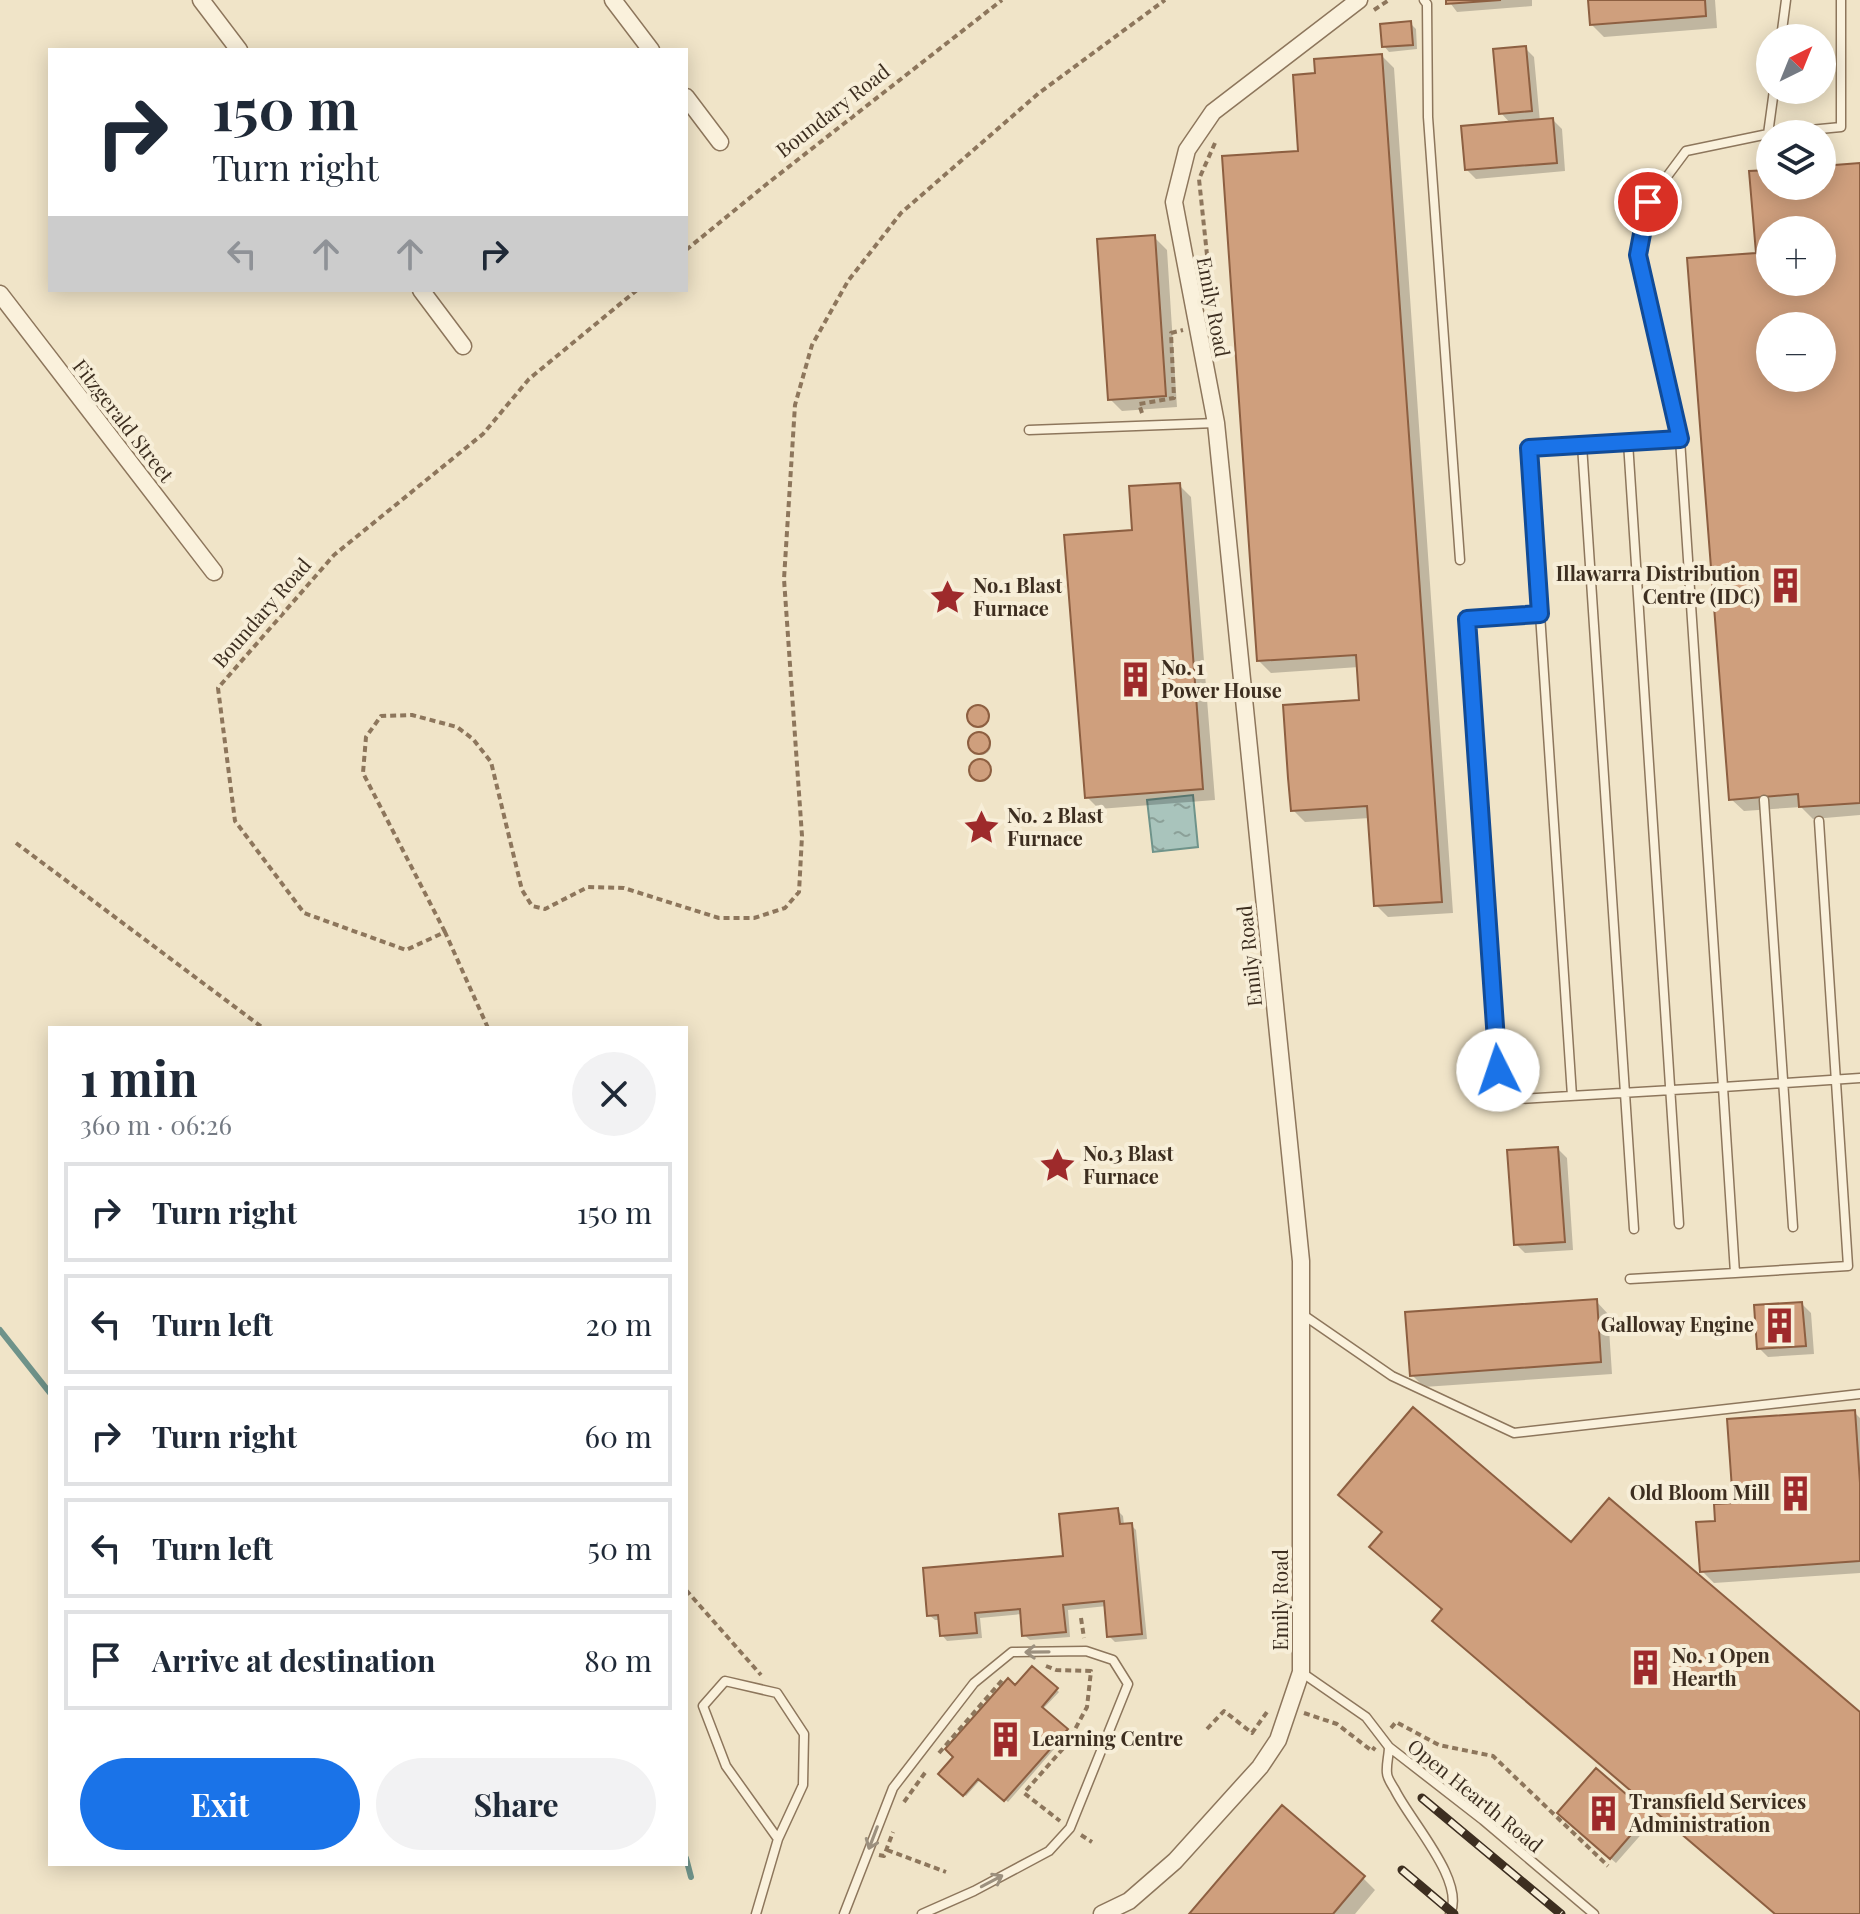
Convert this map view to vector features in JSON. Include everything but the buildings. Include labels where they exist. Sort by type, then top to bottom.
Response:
[{"type":"street","points":[[201,0],[237,48]]},
{"type":"street","points":[[613,0],[649,48]]},
{"type":"street","name":"Emily Road","points":[[1102,1914],[1129,1901],[1175,1861],[1260,1767],[1278,1740],[1301,1672],[1301,1261],[1216,423],[1174,202],[1187,150],[1213,112],[1359,0]]},
{"type":"street","points":[[688,100],[720,142]]},
{"type":"street","points":[[422,292],[463,346]]},
{"type":"street","name":"Fitzgerald Street","points":[[0,294],[214,572]]},
{"type":"lane","points":[[1424,0],[1427,4],[1428,117],[1460,560]]},
{"type":"lane","points":[[1783,24],[1786,0]]},
{"type":"lane","points":[[1836,127],[1841,127],[1841,0]]},
{"type":"lane","points":[[1735,1273],[1680,439],[1638,255],[1648,202],[1686,151],[1756,136]]},
{"type":"lane","points":[[1029,430],[1216,423]]},
{"type":"lane","points":[[1572,1096],[1529,448],[1680,439]]},
{"type":"lane","points":[[1628,442],[1679,1224]]},
{"type":"lane","points":[[1582,445],[1634,1229]]},
{"type":"lane","points":[[1540,614],[1467,619],[1501,1100],[1860,1078]]},
{"type":"lane","points":[[1764,800],[1793,1227]]},
{"type":"lane","points":[[1819,821],[1848,1266]]},
{"type":"lane","points":[[1630,1279],[1860,1265]]},
{"type":"lane","points":[[1301,1314],[1392,1376],[1514,1433],[1860,1394]]},
{"type":"lane","points":[[844,1914],[893,1788],[974,1683],[1012,1652],[1086,1651],[1113,1660],[1128,1684],[1070,1828],[1049,1851],[974,1891],[922,1914]]},
{"type":"lane","name":"Open Hearth Road","points":[[1301,1672],[1366,1717],[1389,1747],[1483,1820],[1594,1914]]},
{"type":"lane","points":[[756,1914],[778,1839],[803,1785],[804,1734],[777,1693],[725,1681],[703,1706],[726,1766],[778,1839]]},
{"type":"lane","points":[[1389,1747],[1387,1774],[1400,1801],[1446,1872],[1454,1906],[1450,1914]]},
{"type":"path","name":"Boundary Road","points":[[688,248],[1002,0]]},
{"type":"path","points":[[487,1026],[445,932],[363,773],[366,737],[381,716],[412,715],[457,727],[473,739],[491,762],[522,890],[532,906],[545,909],[588,887],[624,888],[719,918],[754,918],[785,908],[799,892],[802,836],[784,579],[795,405],[812,345],[848,281],[901,213],[1039,93],[1165,0]]},
{"type":"path","points":[[1366,16],[1389,0]]},
{"type":"path","points":[[1148,426],[1139,404],[1174,398],[1171,333],[1218,321],[1211,293],[1199,179],[1218,134]]},
{"type":"path","name":"Boundary Road","points":[[445,932],[406,950],[304,913],[235,821],[218,688],[334,555],[483,434],[529,379],[635,292]]},
{"type":"path","points":[[16,843],[260,1026]]},
{"type":"path","points":[[688,1592],[777,1693]]},
{"type":"path","points":[[1034,1660],[1056,1670],[1091,1671],[1087,1707],[1067,1744],[1024,1793],[1070,1828]]},
{"type":"path","points":[[902,1805],[934,1760],[1009,1673]]},
{"type":"path","points":[[1207,1729],[1224,1711],[1252,1733],[1271,1707],[1289,1708],[1337,1724],[1372,1751],[1396,1722],[1439,1745],[1493,1756],[1608,1866]]},
{"type":"path","points":[[879,1855],[884,1856],[897,1820]]},
{"type":"path","points":[[887,1850],[946,1872]]},
{"type":"water","points":[[1193,795],[1198,847],[1153,852],[1147,800]]},
{"type":"waterway","points":[[0,1330],[48,1390]]},
{"type":"waterway","points":[[688,1866],[691,1877]]},
{"type":"railway","points":[[1422,1798],[1561,1914]]},
{"type":"railway","points":[[1402,1870],[1454,1914]]},
{"type":"place","name":"Illawarra Distribution Centre (IDC)","points":[[1786,586]]},
{"type":"place","name":"No.1 Blast Furnace","points":[[947,597]]},
{"type":"place","name":"No. 1 Power House","points":[[1135,680]]},
{"type":"place","name":"No. 2 Blast Furnace","points":[[981,828]]},
{"type":"place","name":"No.3 Blast Furnace","points":[[1057,1165]]},
{"type":"place","name":"Galloway Engine","points":[[1780,1325]]},
{"type":"place","name":"Old Bloom Mill","points":[[1796,1493]]},
{"type":"place","name":"No. 1 Open Hearth","points":[[1646,1667]]},
{"type":"place","name":"Learning Centre","points":[[1006,1739]]},
{"type":"place","name":"Transfield Services Administration","points":[[1603,1814]]},
{"type":"route","points":[[1498,1070],[1467,619],[1540,614],[1529,448],[1680,439],[1638,255],[1648,202]]}]
